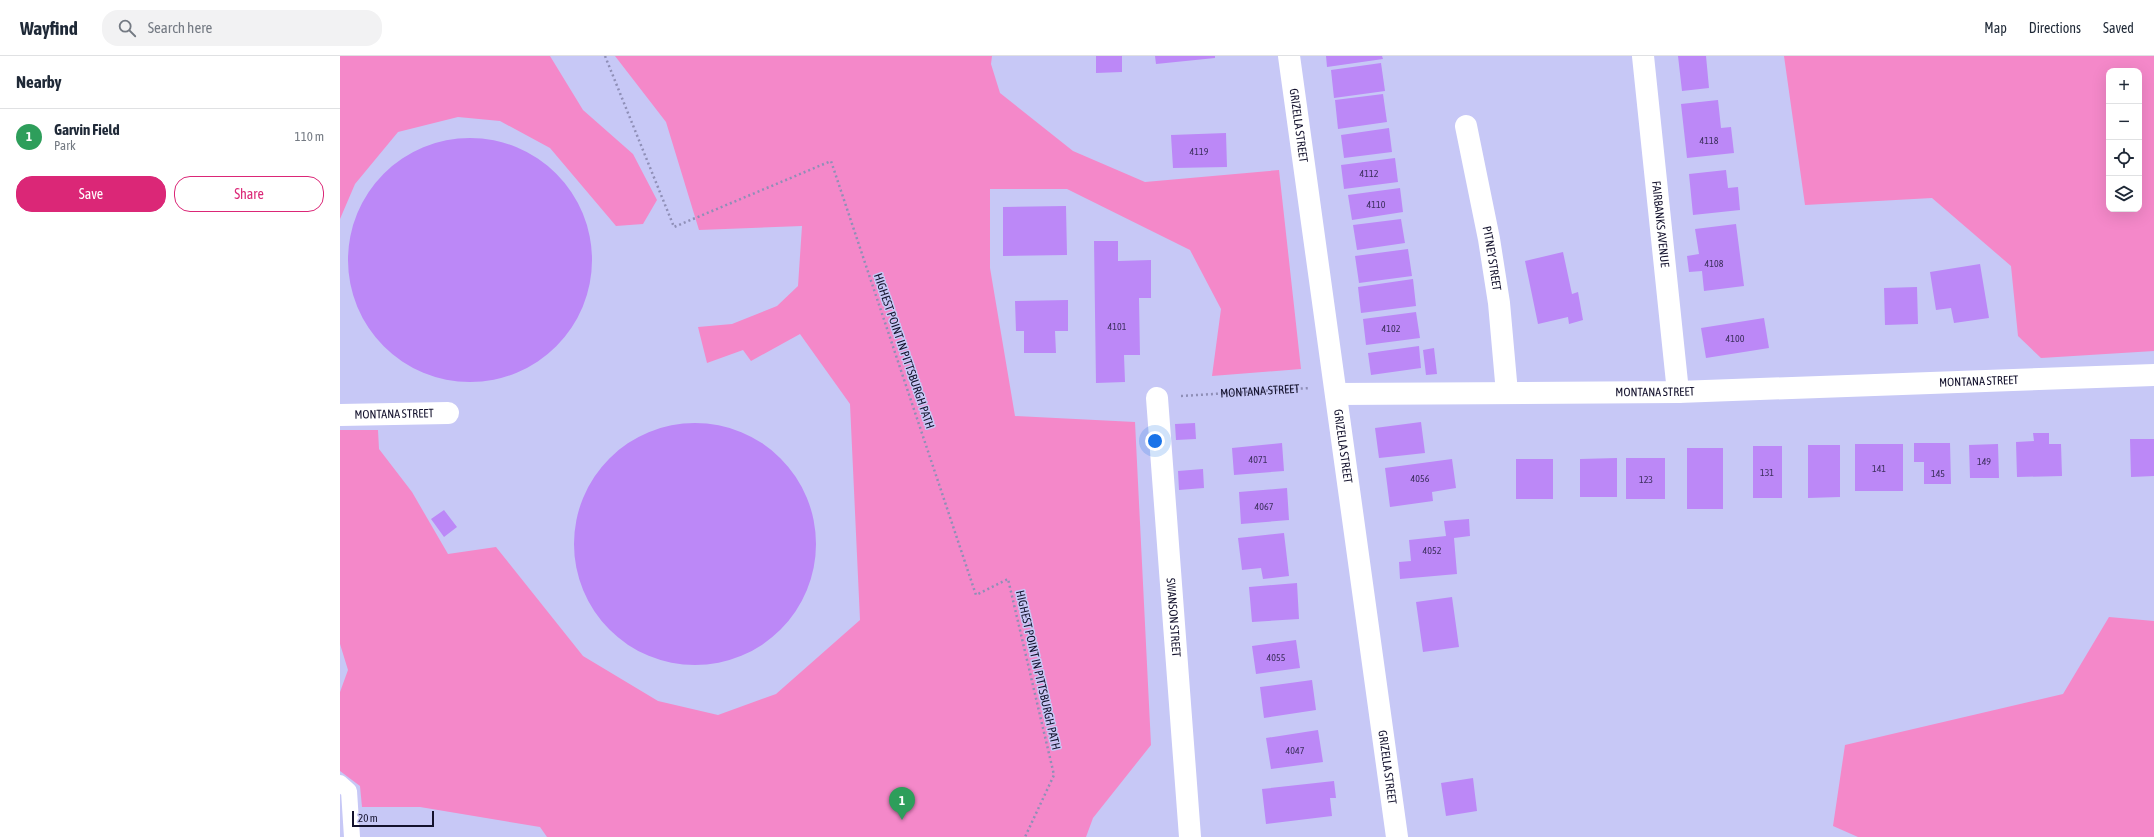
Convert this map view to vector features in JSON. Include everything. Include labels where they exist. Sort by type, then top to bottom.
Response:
[{"type":"street","name":"GRIZELLA STREET","points":[[1289,56],[1397,837]]},
{"type":"street","name":"FAIRBANKS AVENUE","points":[[1642,56],[1678,392]]},
{"type":"street","name":"PITNEY STREET","points":[[1466,126],[1489,239],[1499,303],[1507,393]]},
{"type":"street","name":"MONTANA STREET","points":[[1336,394],[1678,392],[2154,375]]},
{"type":"street","name":"SWANSON STREET","points":[[1157,398],[1190,837]]},
{"type":"street","name":"MONTANA STREET","points":[[340,415],[448,413]]},
{"type":"lane","points":[[340,783],[348,791],[352,837]]},
{"type":"path","name":"HIGHEST POINT IN PITTSBURGH PATH","points":[[605,56],[674,227],[830,161],[976,595],[1008,579],[1054,775],[1025,837]]},
{"type":"path","name":"MONTANA STREET","points":[[1157,398],[1307,387],[1336,394]]},
{"type":"shaded area","points":[[340,56],[550,56],[583,110],[633,154],[657,200],[643,224],[616,226],[550,148],[500,121],[458,117],[398,132],[355,184],[340,219]]},
{"type":"shaded area","points":[[615,56],[992,56],[991,64],[1000,93],[1073,151],[1145,182],[1279,170],[1301,369],[1212,376],[1221,309],[1190,250],[1067,189],[990,189],[990,268],[1015,416],[1135,422],[1151,745],[1093,818],[1086,837],[547,837],[540,827],[420,807],[362,807],[360,786],[340,771],[340,692],[348,670],[340,644],[340,430],[378,430],[379,449],[412,492],[448,554],[496,547],[583,656],[658,701],[718,715],[776,694],[860,620],[850,404],[800,334],[751,361],[743,350],[707,363],[698,327],[732,324],[777,306],[798,286],[802,226],[699,230],[666,122]]},
{"type":"shaded area","points":[[1784,56],[2154,56],[2154,351],[2041,358],[2018,336],[2011,266],[1932,198],[1805,205]]},
{"type":"shaded area","points":[[2109,617],[2154,621],[2154,837],[1858,837],[1833,826],[1845,745],[2063,694]]},
{"type":"building","points":[[1096,56],[1122,56],[1122,72],[1096,73]]},
{"type":"building","points":[[1155,56],[1215,56],[1215,58],[1156,64]]},
{"type":"building","points":[[1326,56],[1382,56],[1383,59],[1327,67]]},
{"type":"building","points":[[1678,56],[1706,56],[1709,88],[1682,91]]},
{"type":"building","points":[[1381,63],[1385,91],[1334,98],[1331,70]]},
{"type":"building","points":[[1383,94],[1387,122],[1338,129],[1335,100]]},
{"type":"building","points":[[1718,100],[1721,128],[1731,127],[1734,153],[1687,158],[1681,104]]},
{"type":"building","points":[[1389,128],[1392,152],[1344,158],[1341,135]]},
{"type":"building","points":[[1226,133],[1227,167],[1173,168],[1171,135]]},
{"type":"building","points":[[470,138],[494,140],[517,147],[538,159],[556,174],[571,192],[583,213],[590,236],[592,260],[590,284],[583,307],[571,328],[556,346],[538,361],[517,373],[494,380],[470,382],[446,380],[423,373],[402,361],[384,346],[369,328],[357,307],[350,284],[348,260],[350,236],[357,213],[369,192],[384,174],[402,159],[423,147],[446,140]]},
{"type":"building","points":[[1395,158],[1398,182],[1344,189],[1341,165]]},
{"type":"building","points":[[1726,170],[1728,188],[1738,187],[1740,210],[1693,215],[1689,174]]},
{"type":"building","points":[[1400,188],[1403,212],[1352,220],[1348,195]]},
{"type":"building","points":[[1066,206],[1067,255],[1003,256],[1003,207]]},
{"type":"building","points":[[1401,219],[1405,243],[1357,250],[1353,225]]},
{"type":"building","points":[[1736,224],[1744,286],[1704,291],[1702,271],[1689,272],[1687,256],[1699,254],[1695,229]]},
{"type":"building","points":[[1094,241],[1118,241],[1118,261],[1151,260],[1151,298],[1139,298],[1140,355],[1124,355],[1125,382],[1096,383]]},
{"type":"building","points":[[1408,249],[1412,276],[1359,283],[1355,256]]},
{"type":"building","points":[[1563,252],[1572,294],[1578,292],[1583,320],[1569,324],[1568,317],[1538,324],[1525,261]]},
{"type":"building","points":[[1980,264],[1989,318],[1954,323],[1951,308],[1936,310],[1930,272]]},
{"type":"building","points":[[1413,279],[1416,306],[1361,313],[1358,287]]},
{"type":"building","points":[[1917,287],[1918,324],[1885,325],[1884,288]]},
{"type":"building","points":[[1068,300],[1068,331],[1055,331],[1056,353],[1024,353],[1024,331],[1016,331],[1015,301]]},
{"type":"building","points":[[1416,312],[1420,338],[1366,345],[1363,319]]},
{"type":"building","points":[[1764,318],[1769,348],[1706,358],[1701,328]]},
{"type":"building","points":[[1419,346],[1421,368],[1371,375],[1368,353]]},
{"type":"building","points":[[1434,348],[1437,374],[1426,375],[1423,350]]},
{"type":"building","points":[[1421,422],[1425,453],[1379,458],[1375,428]]},
{"type":"building","points":[[683,423],[707,423],[730,428],[752,437],[772,450],[781,458],[796,477],[807,498],[814,520],[816,544],[814,568],[807,590],[796,611],[781,630],[772,638],[752,651],[730,660],[707,665],[683,665],[660,660],[638,651],[618,638],[601,621],[588,601],[579,579],[574,556],[574,532],[579,509],[588,487],[601,467],[618,450],[638,437],[660,428]]},
{"type":"building","points":[[1195,423],[1196,439],[1176,440],[1175,424]]},
{"type":"building","points":[[2033,433],[2049,433],[2049,444],[2061,444],[2062,476],[2017,477],[2016,442],[2034,441]]},
{"type":"building","points":[[2130,439],[2154,439],[2154,476],[2131,477]]},
{"type":"building","points":[[1282,443],[1284,471],[1234,475],[1232,448]]},
{"type":"building","points":[[1914,443],[1950,443],[1951,484],[1924,484],[1924,462],[1914,462]]},
{"type":"building","points":[[1855,444],[1903,444],[1903,491],[1855,491]]},
{"type":"building","points":[[1998,444],[1999,478],[1970,478],[1969,445]]},
{"type":"building","points":[[1808,445],[1840,445],[1840,497],[1808,498]]},
{"type":"building","points":[[1753,446],[1782,446],[1782,498],[1753,498]]},
{"type":"building","points":[[1687,448],[1723,448],[1723,509],[1687,509]]},
{"type":"building","points":[[1617,458],[1617,497],[1580,497],[1580,459]]},
{"type":"building","points":[[1626,458],[1665,458],[1665,499],[1626,499]]},
{"type":"building","points":[[1452,459],[1456,488],[1432,492],[1433,501],[1390,507],[1385,468]]},
{"type":"building","points":[[1516,459],[1553,459],[1553,499],[1516,499]]},
{"type":"building","points":[[1203,469],[1204,488],[1179,490],[1178,471]]},
{"type":"building","points":[[1287,488],[1289,520],[1241,524],[1239,492]]},
{"type":"building","points":[[444,510],[457,527],[444,537],[431,519]]},
{"type":"building","points":[[1469,519],[1470,536],[1454,538],[1457,574],[1400,579],[1399,562],[1411,561],[1409,540],[1446,536],[1444,521]]},
{"type":"building","points":[[1284,533],[1289,576],[1263,579],[1261,568],[1242,570],[1238,538]]},
{"type":"building","points":[[1297,583],[1299,619],[1252,622],[1249,587]]},
{"type":"building","points":[[1452,597],[1459,647],[1423,652],[1416,602]]},
{"type":"building","points":[[1296,640],[1300,668],[1256,674],[1252,646]]},
{"type":"building","points":[[1312,680],[1316,710],[1264,718],[1260,687]]},
{"type":"building","points":[[1318,730],[1323,762],[1271,769],[1266,738]]},
{"type":"building","points":[[1473,778],[1477,811],[1446,816],[1441,783]]},
{"type":"building","points":[[1334,781],[1336,798],[1330,798],[1332,816],[1266,824],[1262,789]]},
{"type":"place","name":"Garvin Field","points":[[902,820]]}]
